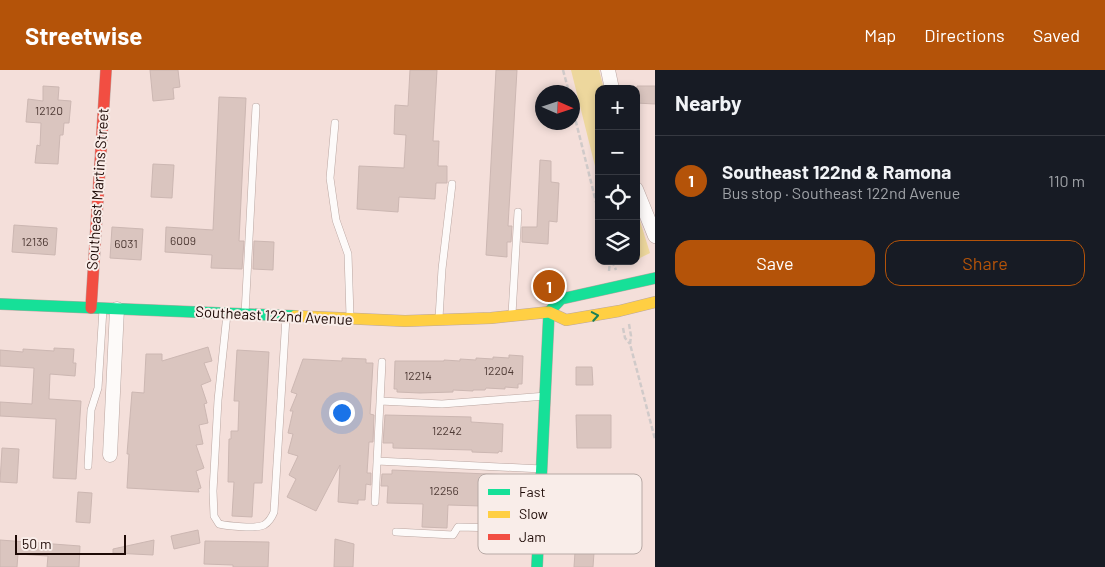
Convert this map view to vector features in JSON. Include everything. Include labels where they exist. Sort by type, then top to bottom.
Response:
[{"type":"main road","name":"Southeast Martins Street","points":[[91,308],[106,70]]},
{"type":"main road","points":[[542,474],[549,312],[562,299],[655,278]]},
{"type":"main road","name":"Southeast 122nd Avenue","points":[[0,304],[286,317],[439,321],[549,312],[566,320],[619,312],[655,302]]},
{"type":"main road","points":[[537,567],[538,554]]},
{"type":"street","points":[[608,70],[611,85]]},
{"type":"street","points":[[640,194],[650,206],[655,236]]},
{"type":"street","points":[[110,455],[117,309]]},
{"type":"lane","points":[[245,315],[256,107]]},
{"type":"lane","points":[[335,123],[330,178],[336,220],[348,254],[350,319]]},
{"type":"lane","points":[[439,321],[442,269],[452,184]]},
{"type":"lane","points":[[512,316],[518,212]]},
{"type":"lane","points":[[88,466],[91,410],[98,388],[103,308]]},
{"type":"lane","points":[[226,314],[218,400],[213,509],[214,516],[219,524],[241,526],[262,526],[268,522],[274,512],[286,317]]},
{"type":"lane","points":[[375,502],[382,362]]},
{"type":"lane","points":[[380,401],[442,404],[546,396]]},
{"type":"lane","points":[[377,461],[542,469]]},
{"type":"lane","points":[[396,532],[453,535],[458,527],[478,527]]},
{"type":"path","points":[[563,70],[567,85]]},
{"type":"path","points":[[578,130],[595,198]]},
{"type":"path","points":[[608,265],[610,276]]},
{"type":"path","points":[[613,265],[617,274]]},
{"type":"path","points":[[629,322],[632,336],[630,344]]},
{"type":"path","points":[[622,324],[625,338],[630,344],[655,439]]},
{"type":"shaded area","points":[[571,70],[599,70],[603,85],[595,85],[595,166],[580,106],[580,85],[575,85]]},
{"type":"shaded area","points":[[640,221],[650,253],[640,258]]},
{"type":"building","points":[[150,70],[178,70],[180,87],[173,88],[174,99],[153,101]]},
{"type":"building","points":[[410,70],[437,70],[433,141],[439,141],[438,166],[447,166],[447,183],[436,183],[435,199],[399,197],[398,212],[357,209],[359,166],[404,168],[406,135],[394,134],[395,105],[408,106]]},
{"type":"building","points":[[496,70],[517,70],[508,226],[512,226],[511,242],[507,242],[507,257],[486,255]]},
{"type":"building","points":[[43,86],[59,87],[58,100],[71,101],[69,123],[64,123],[63,135],[60,135],[58,164],[35,163],[37,145],[40,146],[41,123],[26,122],[28,99],[43,101]]},
{"type":"building","points":[[640,86],[655,86],[655,104],[640,103]]},
{"type":"building","points":[[219,97],[246,98],[239,241],[244,241],[242,269],[211,268],[212,255],[165,252],[166,227],[213,230]]},
{"type":"building","points":[[540,160],[551,161],[551,182],[559,183],[557,222],[549,221],[548,244],[522,242],[522,227],[537,227]]},
{"type":"building","points":[[153,164],[174,165],[172,198],[151,197]]},
{"type":"building","points":[[14,225],[57,228],[55,255],[12,252]]},
{"type":"building","points":[[112,227],[143,229],[141,260],[110,258]]},
{"type":"building","points":[[254,241],[274,242],[273,270],[253,269]]},
{"type":"building","points":[[208,347],[212,361],[204,363],[211,381],[201,385],[207,403],[204,404],[208,423],[199,425],[203,444],[196,445],[204,468],[196,471],[201,488],[198,489],[199,492],[127,488],[129,454],[127,454],[132,392],[144,393],[146,354],[162,354],[162,361]]},
{"type":"building","points":[[54,348],[74,349],[73,363],[76,363],[75,376],[50,374],[49,399],[81,401],[76,479],[53,478],[56,419],[0,416],[0,402],[32,404],[34,368],[0,366],[0,350],[23,352],[23,349],[54,351]]},
{"type":"building","points":[[237,350],[269,352],[262,483],[254,483],[252,517],[232,516],[234,482],[228,482],[229,439],[231,439],[231,431],[238,431],[239,401],[234,401]]},
{"type":"building","points":[[509,355],[523,356],[522,384],[518,384],[518,388],[505,387],[505,389],[486,388],[485,390],[473,391],[453,390],[453,392],[420,393],[397,392],[397,389],[394,389],[395,361],[460,361],[460,359],[476,360],[476,358],[509,358]]},
{"type":"building","points":[[342,358],[366,359],[366,363],[373,363],[370,414],[374,415],[373,442],[369,442],[367,473],[371,473],[371,485],[366,484],[365,500],[358,500],[358,504],[338,502],[340,465],[316,511],[287,497],[296,479],[289,475],[298,456],[288,453],[293,434],[288,433],[293,411],[290,411],[297,394],[291,392],[303,359],[342,361]]},
{"type":"building","points":[[576,367],[592,367],[593,385],[576,385]]},
{"type":"building","points":[[385,415],[471,417],[471,422],[503,424],[502,452],[393,448],[393,443],[383,443]]},
{"type":"building","points":[[576,415],[611,415],[611,448],[577,448]]},
{"type":"building","points":[[2,448],[19,449],[17,483],[0,482]]},
{"type":"building","points":[[392,470],[488,474],[478,474],[478,506],[448,505],[447,528],[422,527],[423,504],[387,503],[388,486],[381,486],[382,474],[392,474]]},
{"type":"building","points":[[78,492],[92,493],[90,523],[76,522]]},
{"type":"building","points":[[198,530],[200,543],[174,549],[171,536]]},
{"type":"building","points":[[335,539],[354,544],[353,567],[334,567]]},
{"type":"building","points":[[0,540],[80,546],[79,567],[47,567],[48,556],[18,554],[17,567],[0,567]]},
{"type":"building","points":[[154,540],[153,555],[113,553],[113,549]]},
{"type":"building","points":[[205,541],[269,542],[268,567],[233,567],[233,565],[204,564]]},
{"type":"building","points":[[575,554],[594,554],[593,567],[574,567]]},
{"type":"traffic: fast","points":[[549,312],[561,299],[655,278]]},
{"type":"traffic: fast","points":[[0,304],[295,316]]},
{"type":"traffic: fast","points":[[541,474],[549,312]]},
{"type":"traffic: fast","points":[[537,567],[538,554]]},
{"type":"traffic: slow","points":[[295,316],[405,321],[491,318],[549,312],[566,320],[619,311],[655,302]]},
{"type":"traffic: jam","points":[[91,308],[106,70]]},
{"type":"place","name":"Southeast 122nd & Ramona","points":[[549,286]]}]
